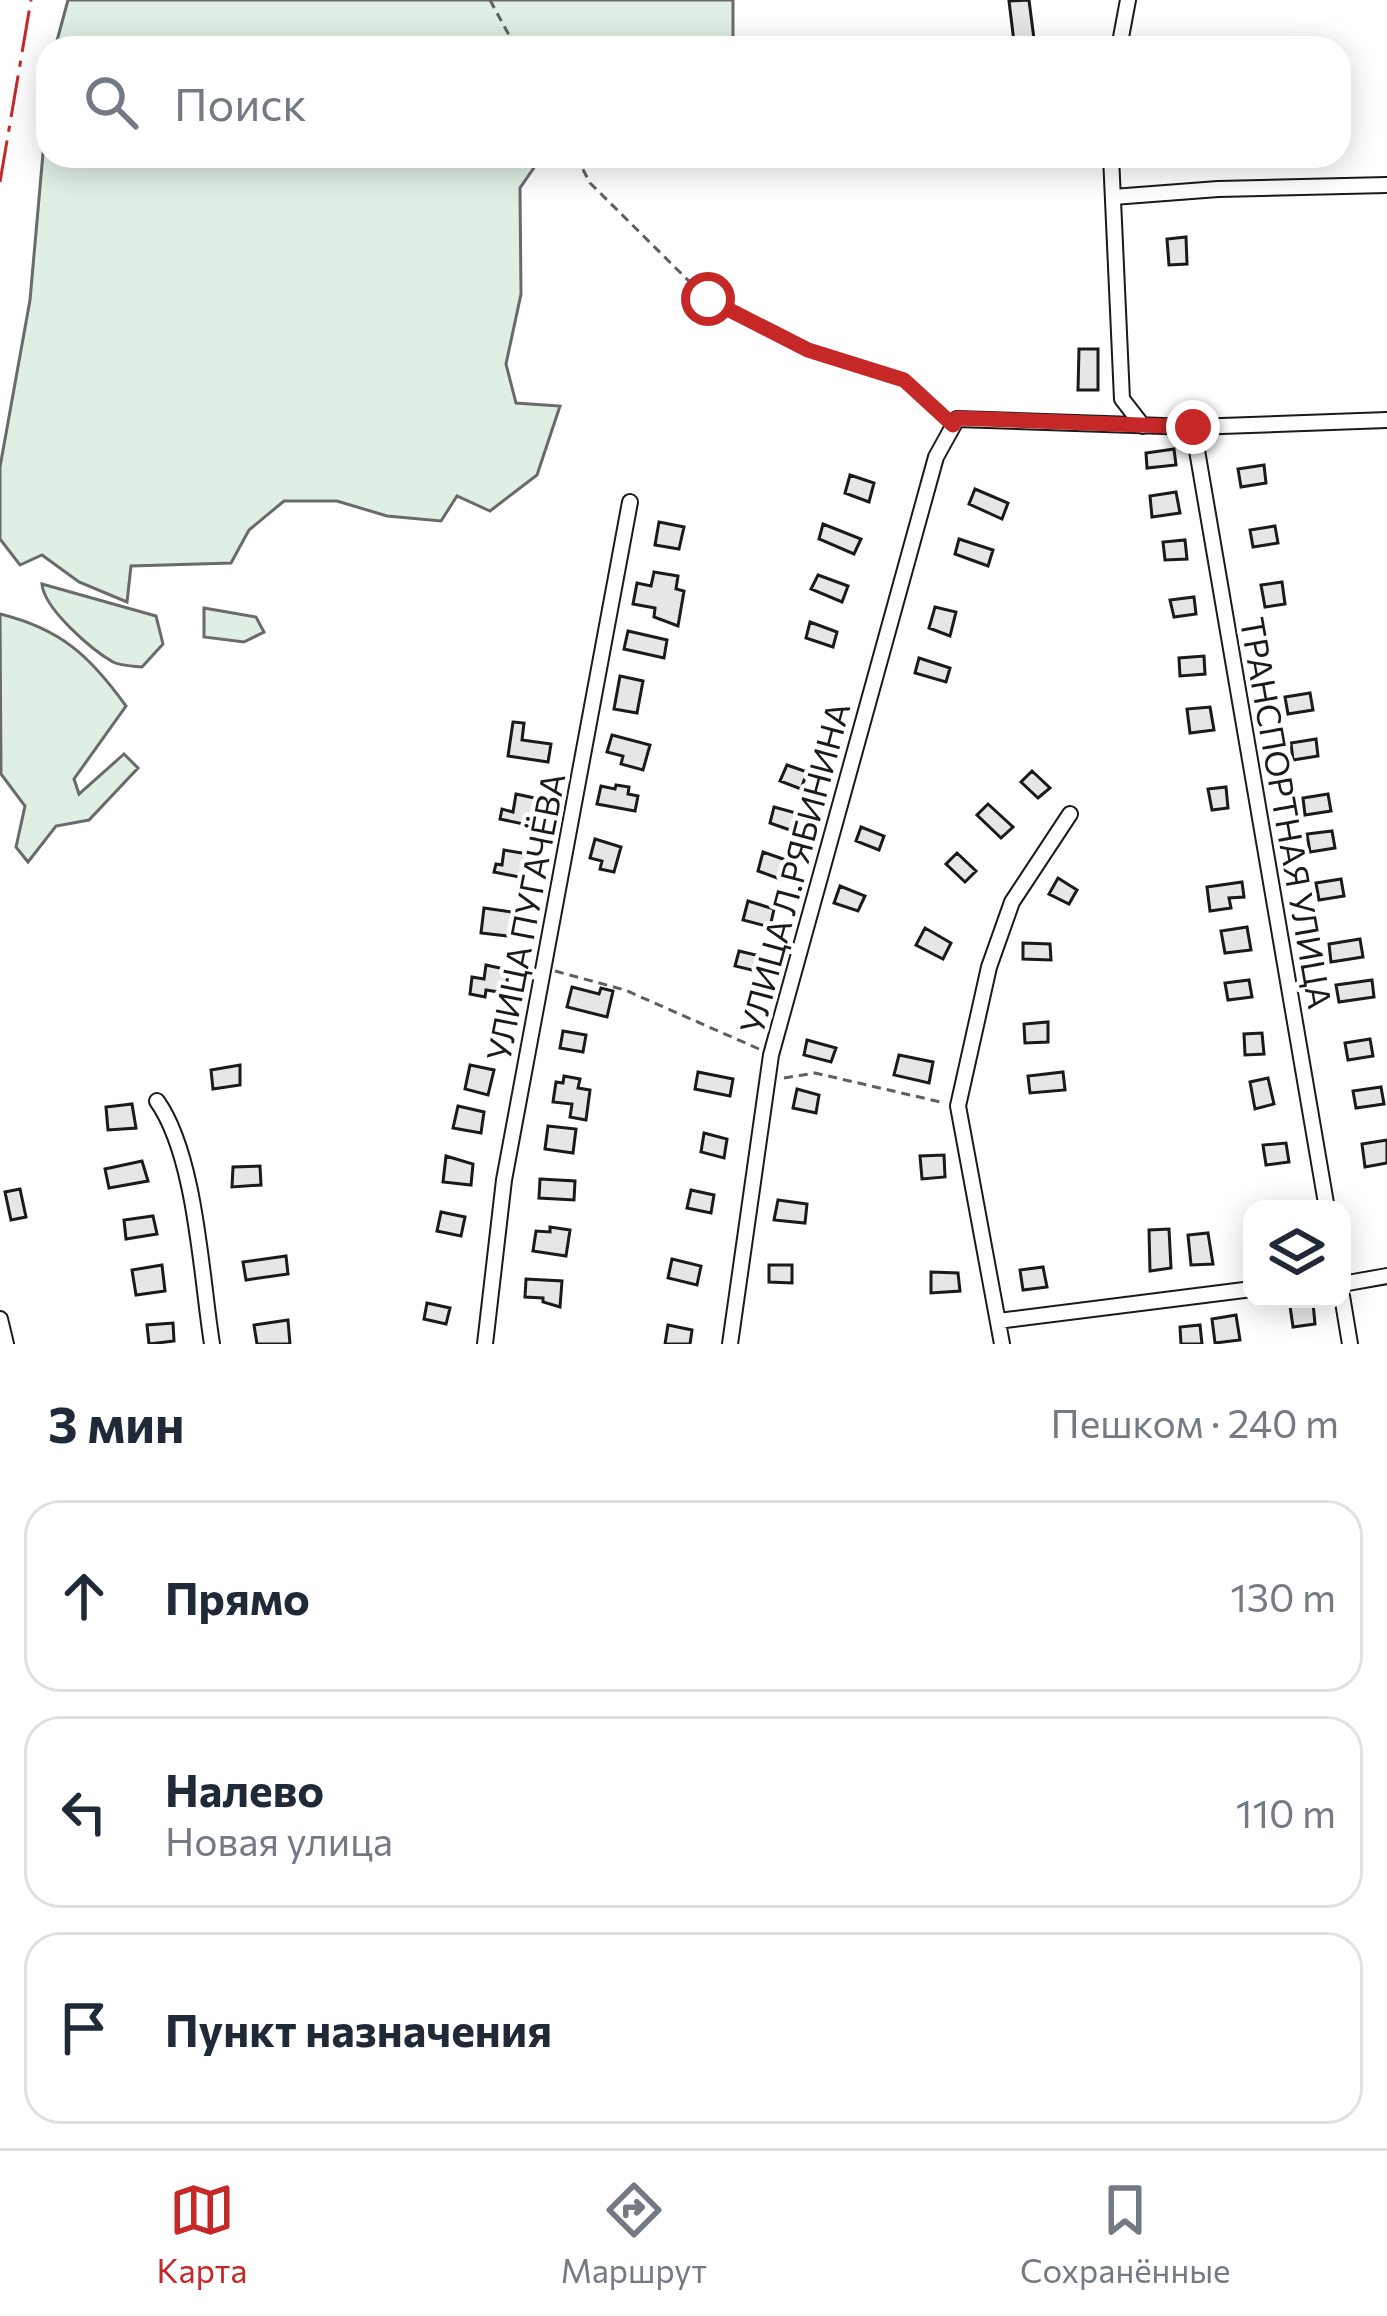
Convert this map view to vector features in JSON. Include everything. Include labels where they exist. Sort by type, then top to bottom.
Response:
[{"type":"street","points":[[1121,36],[1128,0]]},
{"type":"street","points":[[1112,168],[1122,399],[1143,426]]},
{"type":"street","points":[[1113,197],[1387,185]]},
{"type":"street","points":[[955,422],[1193,427],[1387,420]]},
{"type":"street","name":"УЛИЦА Л.РЯБИНИНА","points":[[730,1344],[771,1055],[936,457],[955,422]]},
{"type":"street","name":"ТРАНСПОРТНАЯ УЛИЦА","points":[[1193,427],[1325,1200]]},
{"type":"street","name":"УЛИЦА ПУГАЧЁВА","points":[[485,1344],[504,1180],[630,502]]},
{"type":"street","points":[[1002,1344],[958,1106],[989,968],[1012,902],[1070,814]]},
{"type":"street","points":[[157,1101],[170,1120],[184,1162],[212,1344]]},
{"type":"street","points":[[1351,1282],[1387,1276]]},
{"type":"street","points":[[998,1321],[1243,1290]]},
{"type":"street","points":[[1344,1308],[1350,1344]]},
{"type":"street","points":[[0,1319],[6,1344]]},
{"type":"path","points":[[490,0],[510,36]]},
{"type":"path","points":[[582,168],[590,183],[708,299],[808,350],[904,380],[955,422]]},
{"type":"path","points":[[544,968],[626,990],[771,1055]]},
{"type":"path","points":[[768,1081],[814,1073],[958,1106]]},
{"type":"green space","points":[[68,0],[733,0],[733,36],[58,36]]},
{"type":"green space","points":[[42,168],[534,168],[520,188],[521,294],[506,364],[516,403],[560,406],[537,475],[490,511],[457,496],[441,521],[387,516],[337,501],[284,501],[249,530],[231,563],[131,566],[127,602],[79,582],[42,555],[20,565],[0,539],[0,467],[30,300]]},
{"type":"green space","points":[[42,584],[156,616],[163,644],[142,667],[113,662],[60,617]]},
{"type":"green space","points":[[204,608],[256,617],[264,632],[244,642],[204,637]]},
{"type":"green space","points":[[0,614],[40,628],[72,647],[126,706],[74,779],[79,794],[124,754],[138,768],[89,820],[56,826],[28,862],[16,847],[25,806],[1,774]]},
{"type":"building","points":[[1029,0],[1034,36],[1013,36],[1009,1]]},
{"type":"building","points":[[1186,237],[1187,264],[1169,265],[1167,239]]},
{"type":"building","points":[[1079,349],[1098,349],[1098,390],[1078,390]]},
{"type":"building","points":[[1174,449],[1176,465],[1147,468],[1146,453]]},
{"type":"building","points":[[1264,465],[1266,483],[1241,487],[1238,469]]},
{"type":"building","points":[[850,475],[874,483],[869,502],[845,493]]},
{"type":"building","points":[[975,489],[1008,503],[1002,519],[969,504]]},
{"type":"building","points":[[1176,492],[1180,513],[1152,517],[1150,496]]},
{"type":"building","points":[[659,522],[684,527],[679,549],[655,545]]},
{"type":"building","points":[[823,524],[861,539],[854,554],[819,539]]},
{"type":"building","points":[[1275,526],[1278,543],[1253,547],[1250,530]]},
{"type":"building","points":[[959,539],[993,550],[988,566],[955,554]]},
{"type":"building","points":[[1185,540],[1187,559],[1165,560],[1163,542]]},
{"type":"building","points":[[654,572],[678,576],[676,589],[684,591],[678,626],[654,617],[655,608],[633,604],[637,583],[651,586]]},
{"type":"building","points":[[818,575],[848,586],[842,602],[811,589]]},
{"type":"building","points":[[1282,582],[1285,604],[1265,607],[1261,585]]},
{"type":"building","points":[[1194,597],[1196,614],[1174,617],[1170,600]]},
{"type":"building","points":[[935,607],[956,612],[950,636],[929,628]]},
{"type":"building","points":[[810,622],[837,632],[833,647],[806,638]]},
{"type":"building","points":[[628,631],[667,640],[664,658],[624,649]]},
{"type":"building","points":[[1204,656],[1205,674],[1180,676],[1179,658]]},
{"type":"building","points":[[919,658],[950,668],[946,682],[915,673]]},
{"type":"building","points":[[620,676],[643,681],[637,713],[614,709]]},
{"type":"building","points":[[1310,693],[1313,710],[1288,714],[1285,697]]},
{"type":"building","points":[[1210,707],[1214,730],[1190,733],[1187,709]]},
{"type":"building","points":[[513,722],[524,723],[522,740],[551,744],[548,762],[508,756]]},
{"type":"building","points":[[612,735],[650,745],[643,770],[621,764],[623,756],[607,752]]},
{"type":"building","points":[[1316,739],[1318,756],[1293,760],[1291,743]]},
{"type":"building","points":[[787,765],[807,772],[801,789],[780,781]]},
{"type":"building","points":[[1032,771],[1050,788],[1038,798],[1021,782]]},
{"type":"building","points":[[616,785],[629,787],[628,794],[638,796],[635,811],[597,804],[601,786],[615,789]]},
{"type":"building","points":[[1226,787],[1228,808],[1212,810],[1208,789]]},
{"type":"building","points":[[516,794],[539,799],[533,826],[500,819],[502,809],[513,812]]},
{"type":"building","points":[[1328,794],[1331,811],[1305,815],[1303,798]]},
{"type":"building","points":[[988,804],[1013,827],[1001,838],[977,815]]},
{"type":"building","points":[[774,807],[796,813],[790,830],[770,823]]},
{"type":"building","points":[[861,827],[884,836],[879,850],[856,841]]},
{"type":"building","points":[[1332,831],[1335,848],[1310,852],[1307,834]]},
{"type":"building","points":[[595,839],[621,847],[614,872],[600,869],[602,861],[590,858]]},
{"type":"building","points":[[504,850],[528,854],[524,878],[494,872],[496,864],[502,865]]},
{"type":"building","points":[[763,852],[786,860],[780,879],[758,871]]},
{"type":"building","points":[[957,853],[976,871],[965,882],[946,864]]},
{"type":"building","points":[[1058,878],[1077,890],[1069,904],[1049,894]]},
{"type":"building","points":[[1341,879],[1344,896],[1319,900],[1316,883]]},
{"type":"building","points":[[1242,882],[1244,897],[1229,898],[1231,908],[1210,911],[1207,887]]},
{"type":"building","points":[[840,886],[865,896],[858,911],[834,903]]},
{"type":"building","points":[[748,901],[774,909],[770,927],[743,920]]},
{"type":"building","points":[[484,908],[518,913],[508,936],[481,933]]},
{"type":"building","points":[[1247,927],[1251,950],[1225,953],[1221,931]]},
{"type":"building","points":[[925,928],[951,943],[943,959],[916,945]]},
{"type":"building","points":[[1360,939],[1363,957],[1331,962],[1329,944]]},
{"type":"building","points":[[1023,943],[1050,944],[1051,960],[1023,959]]},
{"type":"building","points":[[739,951],[764,957],[760,972],[735,966]]},
{"type":"building","points":[[486,965],[509,970],[505,993],[470,994],[472,977],[484,979]]},
{"type":"building","points":[[1249,980],[1252,997],[1228,1000],[1225,983]]},
{"type":"building","points":[[1372,980],[1374,997],[1339,1002],[1336,985]]},
{"type":"building","points":[[572,987],[599,994],[601,988],[613,991],[607,1017],[567,1007]]},
{"type":"building","points":[[1048,1022],[1048,1042],[1025,1043],[1024,1024]]},
{"type":"building","points":[[563,1031],[586,1035],[583,1052],[560,1048]]},
{"type":"building","points":[[1262,1033],[1264,1054],[1245,1055],[1244,1034]]},
{"type":"building","points":[[1370,1039],[1373,1056],[1348,1060],[1345,1043]]},
{"type":"building","points":[[807,1040],[836,1048],[831,1062],[804,1055]]},
{"type":"building","points":[[899,1055],[933,1062],[929,1083],[894,1075]]},
{"type":"building","points":[[240,1065],[240,1085],[213,1089],[211,1070]]},
{"type":"building","points":[[470,1065],[494,1070],[488,1095],[465,1089]]},
{"type":"building","points":[[698,1072],[733,1079],[730,1096],[695,1089]]},
{"type":"building","points":[[1063,1072],[1065,1090],[1030,1093],[1028,1076]]},
{"type":"building","points":[[564,1076],[580,1079],[578,1088],[590,1090],[586,1120],[570,1117],[572,1104],[553,1102],[556,1082],[563,1083]]},
{"type":"building","points":[[1268,1078],[1274,1104],[1255,1109],[1250,1082]]},
{"type":"building","points":[[1381,1087],[1384,1104],[1356,1108],[1353,1091]]},
{"type":"building","points":[[797,1089],[819,1095],[816,1113],[793,1108]]},
{"type":"building","points":[[132,1104],[136,1128],[108,1130],[106,1107]]},
{"type":"building","points":[[458,1106],[484,1112],[481,1133],[453,1128]]},
{"type":"building","points":[[548,1126],[576,1129],[573,1153],[545,1149]]},
{"type":"building","points":[[704,1133],[727,1139],[724,1158],[701,1152]]},
{"type":"building","points":[[1387,1140],[1387,1163],[1365,1167],[1362,1144]]},
{"type":"building","points":[[1286,1143],[1289,1162],[1266,1165],[1263,1145]]},
{"type":"building","points":[[944,1155],[945,1177],[922,1179],[920,1156]]},
{"type":"building","points":[[446,1156],[473,1164],[471,1185],[443,1182]]},
{"type":"building","points":[[142,1161],[148,1181],[109,1188],[105,1169]]},
{"type":"building","points":[[260,1166],[261,1185],[232,1187],[233,1167]]},
{"type":"building","points":[[540,1179],[575,1181],[574,1200],[539,1198]]},
{"type":"building","points":[[20,1189],[26,1217],[11,1220],[5,1192]]},
{"type":"building","points":[[691,1190],[714,1195],[711,1213],[687,1208]]},
{"type":"building","points":[[778,1200],[807,1204],[805,1223],[774,1220]]},
{"type":"building","points":[[441,1212],[465,1217],[461,1236],[437,1231]]},
{"type":"building","points":[[153,1216],[157,1234],[126,1239],[124,1220]]},
{"type":"building","points":[[550,1227],[570,1230],[566,1256],[533,1251],[536,1231],[550,1232]]},
{"type":"building","points":[[1169,1229],[1171,1268],[1150,1271],[1149,1230]]},
{"type":"building","points":[[1208,1233],[1213,1264],[1191,1265],[1188,1235]]},
{"type":"building","points":[[286,1256],[288,1274],[246,1280],[243,1262]]},
{"type":"building","points":[[672,1259],[701,1266],[697,1285],[668,1278]]},
{"type":"building","points":[[162,1265],[165,1291],[136,1295],[132,1270]]},
{"type":"building","points":[[769,1265],[792,1265],[792,1283],[769,1282]]},
{"type":"building","points":[[1043,1267],[1047,1287],[1023,1290],[1020,1270]]},
{"type":"building","points":[[931,1272],[958,1273],[960,1291],[931,1293]]},
{"type":"building","points":[[526,1279],[562,1281],[560,1307],[543,1298],[525,1297]]},
{"type":"building","points":[[427,1303],[450,1308],[446,1324],[424,1319]]},
{"type":"building","points":[[1290,1308],[1313,1308],[1315,1324],[1293,1327]]},
{"type":"building","points":[[1236,1315],[1240,1340],[1215,1343],[1212,1319]]},
{"type":"building","points":[[288,1320],[290,1344],[257,1344],[254,1325]]},
{"type":"building","points":[[173,1323],[174,1341],[149,1344],[147,1325]]},
{"type":"building","points":[[668,1325],[692,1330],[690,1344],[665,1344]]},
{"type":"building","points":[[1200,1325],[1202,1344],[1181,1344],[1180,1327]]},
{"type":"power","points":[[0,182],[31,0]]},
{"type":"route","points":[[708,299],[808,350],[904,380],[953,425],[957,418],[1193,427]]}]
